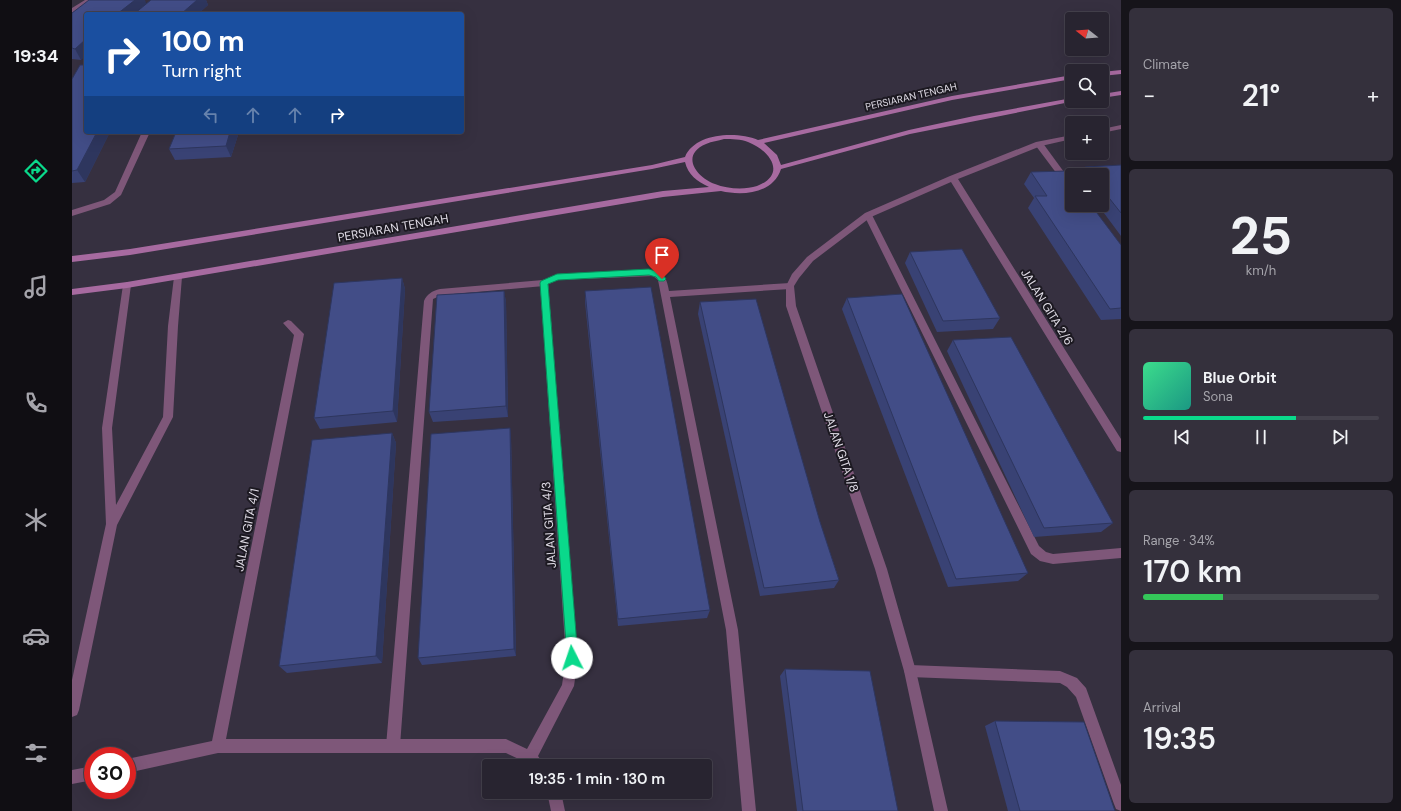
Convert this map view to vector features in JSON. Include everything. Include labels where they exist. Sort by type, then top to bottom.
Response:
[{"type":"street","points":[[72,11],[88,0]]},
{"type":"street","points":[[1109,73],[1121,72]]},
{"type":"street","name":"PERSIARAN TENGAH","points":[[756,142],[952,98],[1065,78]]},
{"type":"street","points":[[1109,95],[1121,93]]},
{"type":"street","points":[[777,168],[909,132],[1065,101]]},
{"type":"street","points":[[1109,130],[1121,127]]},
{"type":"street","points":[[72,213],[107,202],[118,193],[145,134]]},
{"type":"street","name":"PERSIARAN TENGAH","points":[[735,137],[756,142],[772,154],[776,160],[777,168],[776,175],[771,181],[763,186],[753,190],[730,191],[707,185],[692,173],[688,166],[688,159],[690,152],[696,146],[713,138],[735,137]]},
{"type":"street","points":[[665,294],[790,286],[795,276],[810,259],[868,215],[953,178],[1039,144],[1065,138]]},
{"type":"street","points":[[1039,144],[1065,179]]},
{"type":"street","name":"PERSIARAN TENGAH","points":[[72,259],[159,247],[652,167],[688,159]]},
{"type":"street","name":"JALAN GITA 2/6","points":[[953,178],[1121,448]]},
{"type":"street","name":"PERSIARAN TENGAH","points":[[72,292],[178,277],[663,194],[718,189]]},
{"type":"street","points":[[868,215],[1033,547],[1038,554],[1045,558],[1053,559],[1121,553]]},
{"type":"street","points":[[393,746],[428,302],[430,297],[440,292],[544,283],[557,277],[649,272],[659,275],[662,279],[732,630],[749,811]]},
{"type":"street","points":[[112,524],[168,417],[173,326],[178,277]]},
{"type":"street","name":"JALAN GITA 4/3","points":[[535,759],[568,686],[572,658],[544,283]]},
{"type":"street","points":[[72,710],[112,524],[107,428],[127,285]]},
{"type":"street","name":"JALAN GITA 1/8","points":[[790,286],[791,306],[881,569],[910,671],[941,811]]},
{"type":"street","name":"JALAN GITA 4/1","points":[[218,746],[299,334],[288,323]]},
{"type":"street","points":[[910,671],[1060,677],[1068,679],[1076,685],[1081,694],[1121,804]]},
{"type":"street","points":[[136,764],[218,746],[506,746],[530,759]]},
{"type":"street","points":[[72,777],[84,775]]},
{"type":"street","points":[[555,799],[558,811]]},
{"type":"building","points":[[89,0],[135,0],[120,12],[84,12],[84,41],[75,49],[72,48],[72,13]]},
{"type":"building","points":[[151,0],[197,0],[183,12],[136,12]]},
{"type":"building","points":[[80,65],[84,65],[84,134],[96,134],[77,170],[72,171],[72,79]]},
{"type":"building","points":[[175,134],[229,134],[226,146],[169,149]]},
{"type":"building","points":[[1121,165],[1121,213],[1109,198],[1109,168],[1085,167]]},
{"type":"building","points":[[1065,171],[1065,212],[1096,212],[1121,245],[1121,308],[1110,309],[1035,196],[1047,196],[1031,172]]},
{"type":"building","points":[[962,249],[1000,318],[943,321],[910,252]]},
{"type":"building","points":[[402,278],[393,411],[314,418],[334,283]]},
{"type":"building","points":[[651,287],[710,610],[618,619],[585,291]]},
{"type":"building","points":[[504,291],[506,406],[429,412],[437,295]]},
{"type":"building","points":[[902,294],[1028,573],[956,579],[847,298]]},
{"type":"building","points":[[756,299],[820,522],[839,580],[764,588],[700,302]]},
{"type":"building","points":[[1011,337],[1113,523],[1044,528],[953,340]]},
{"type":"building","points":[[510,428],[514,649],[418,658],[431,434]]},
{"type":"building","points":[[392,433],[376,656],[279,666],[312,440]]},
{"type":"building","points":[[785,669],[870,671],[898,811],[803,811]]},
{"type":"building","points":[[995,721],[1084,722],[1115,811],[1020,811]]},
{"type":"route","points":[[572,658],[544,283],[557,277],[649,272],[659,275],[662,279]]}]
